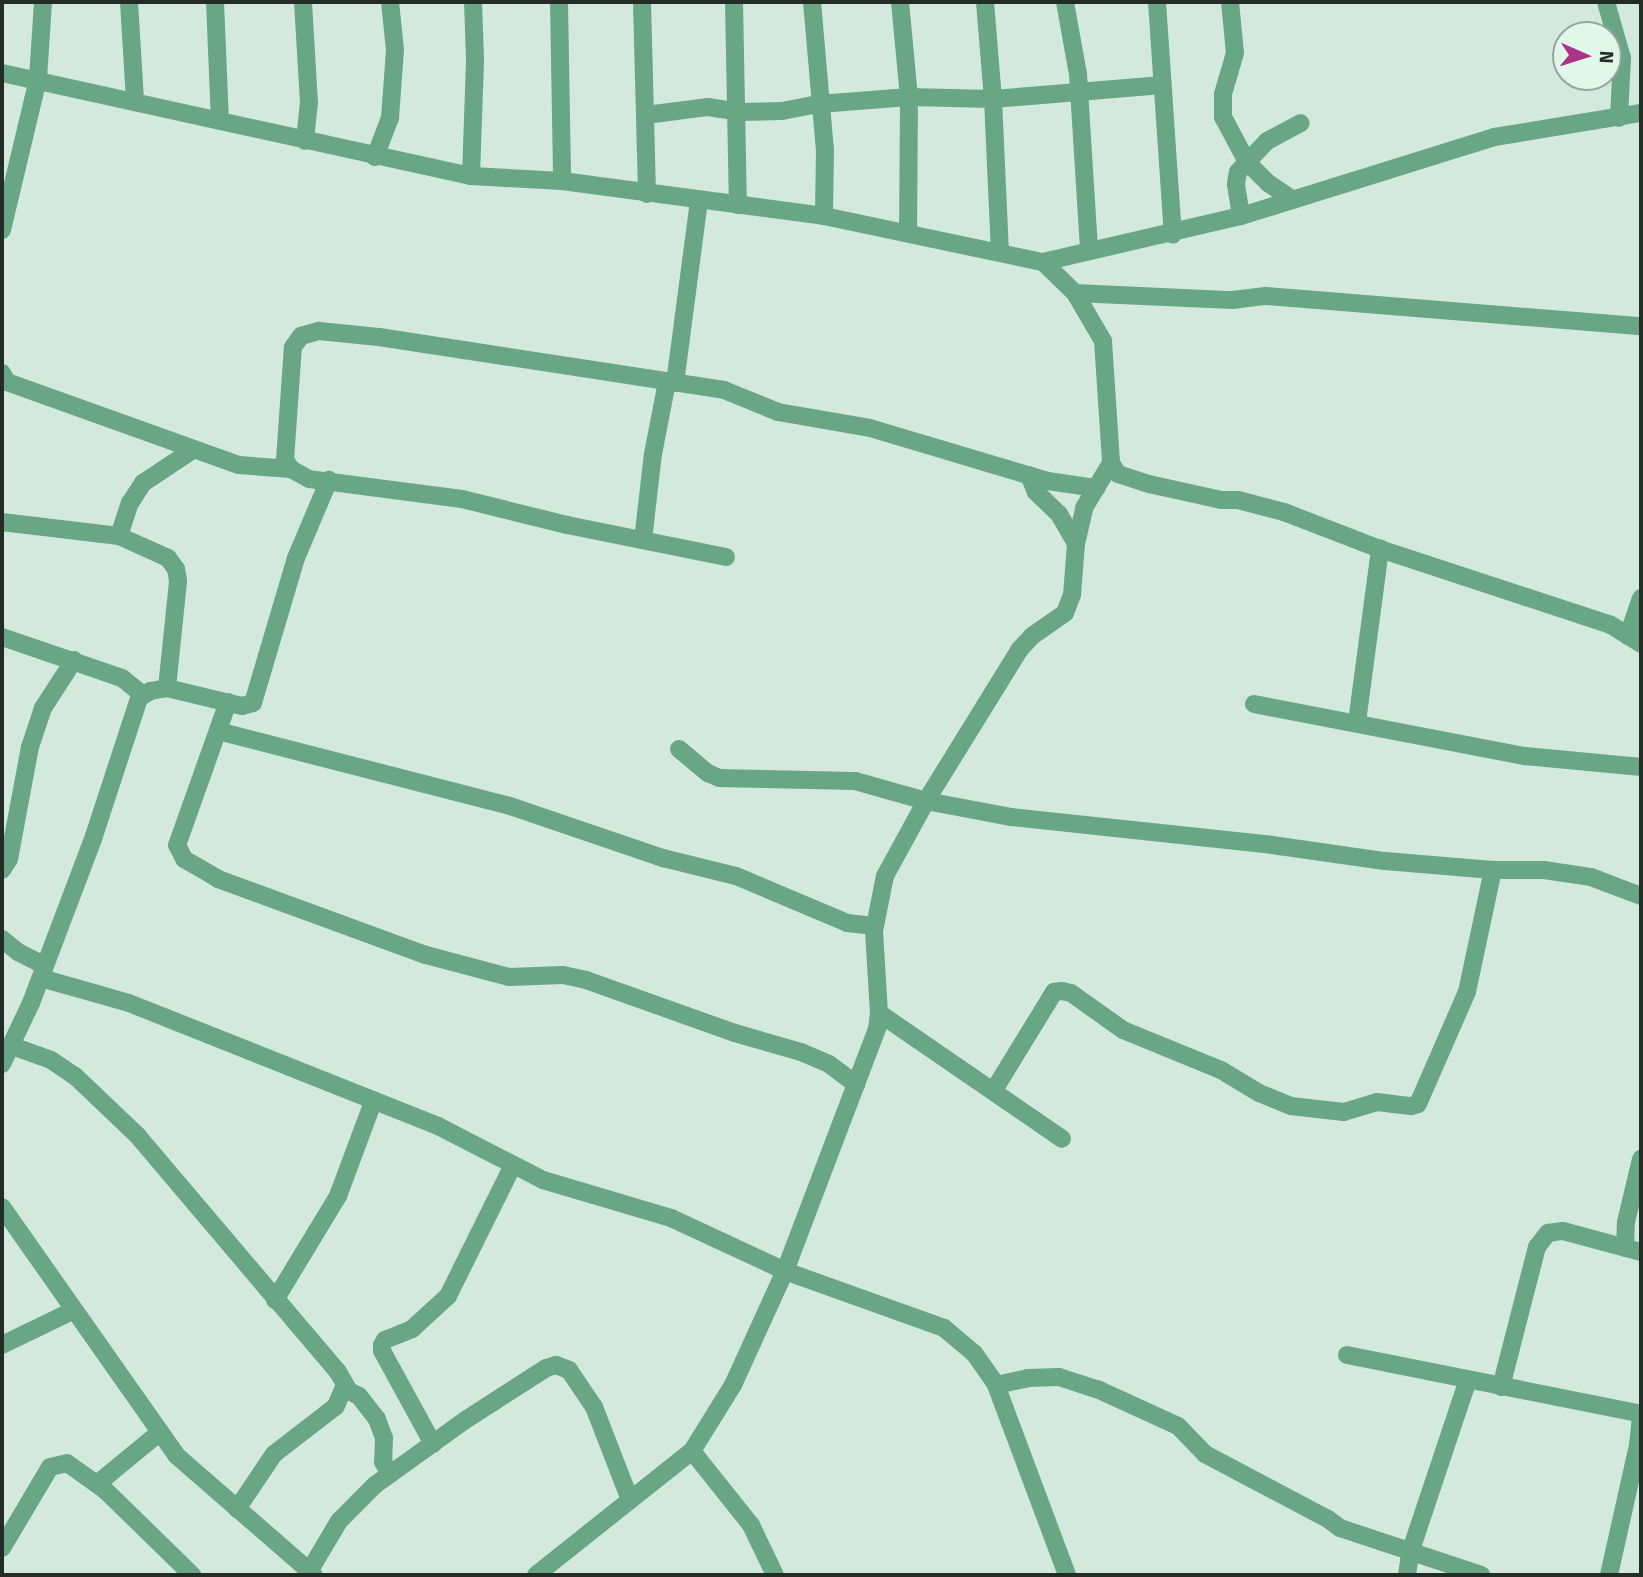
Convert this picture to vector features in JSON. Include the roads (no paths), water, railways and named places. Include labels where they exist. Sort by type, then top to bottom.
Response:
[{"type":"street","points":[[2,230],[38,79],[43,2]]},
{"type":"street","points":[[129,2],[135,101]]},
{"type":"street","points":[[215,2],[220,121]]},
{"type":"street","points":[[303,2],[309,102],[305,141]]},
{"type":"street","points":[[375,157],[390,118],[395,51],[390,2]]},
{"type":"street","points":[[471,176],[475,60],[473,2]]},
{"type":"street","points":[[559,2],[562,181]]},
{"type":"street","points":[[642,2],[647,194]]},
{"type":"street","points":[[734,2],[738,205]]},
{"type":"street","points":[[812,2],[825,150],[824,216]]},
{"type":"street","points":[[900,2],[909,97],[908,233]]},
{"type":"street","points":[[985,2],[993,99],[1000,251]]},
{"type":"street","points":[[1065,2],[1078,74],[1089,251]]},
{"type":"street","points":[[1157,2],[1173,234]]},
{"type":"street","points":[[1230,2],[1235,53],[1223,94],[1223,117],[1247,162],[1268,183],[1293,200]]},
{"type":"street","points":[[1606,2],[1622,58],[1619,118]]},
{"type":"street","points":[[2,73],[471,176],[562,181],[824,216],[1043,262],[1173,234],[1241,216],[1494,137],[1641,113]]},
{"type":"street","points":[[646,115],[708,107],[738,112],[782,111],[820,104],[909,97],[993,99],[1162,85]]},
{"type":"street","points":[[1241,216],[1236,184],[1238,172],[1267,141],[1301,123]]},
{"type":"street","points":[[643,540],[653,454],[671,382],[699,200]]},
{"type":"street","points":[[1043,262],[1075,293],[1104,341],[1111,463],[1118,474],[1149,484],[1221,500],[1253,503],[1380,549],[1611,625],[1635,640],[1641,598]]},
{"type":"street","points":[[1075,293],[1232,300],[1266,296],[1641,326]]},
{"type":"street","points":[[291,469],[285,460],[285,446],[293,347],[300,336],[319,331],[724,390],[778,412],[870,428],[1029,475],[1096,488]]},
{"type":"street","points":[[2,373],[7,382],[239,465],[291,469],[309,479],[462,499],[726,557]]},
{"type":"street","points":[[119,536],[130,503],[143,484],[194,449]]},
{"type":"street","points":[[536,1575],[692,1451],[733,1385],[785,1271],[856,1084],[879,1013],[875,926],[885,876],[926,801],[1020,649],[1032,636],[1065,613],[1072,596],[1076,544],[1084,508],[1111,463]]},
{"type":"street","points":[[1029,475],[1036,492],[1059,514],[1076,544]]},
{"type":"street","points":[[2,1064],[43,972],[94,835],[134,708],[143,695],[167,688],[249,706],[253,703],[296,558],[329,480]]},
{"type":"street","points":[[2,522],[119,536],[168,558],[176,569],[178,581],[167,688]]},
{"type":"street","points":[[1357,722],[1380,549]]},
{"type":"street","points":[[2,638],[122,678],[143,695]]},
{"type":"street","points":[[2,870],[9,859],[30,747],[43,708],[74,660]]},
{"type":"street","points":[[228,702],[177,845],[184,859],[218,879],[426,955],[509,977],[563,975],[586,980],[735,1033],[801,1052],[829,1064],[856,1084]]},
{"type":"street","points":[[1255,704],[1525,756],[1641,767]]},
{"type":"street","points":[[218,731],[510,806],[663,858],[736,876],[783,893],[847,923],[875,926]]},
{"type":"street","points":[[678,749],[708,774],[719,778],[855,781],[926,801],[1011,817],[1272,845],[1385,861],[1493,870],[1544,870],[1591,877],[1641,896]]},
{"type":"street","points":[[994,1090],[1054,992],[1062,991],[1071,993],[1124,1030],[1205,1063],[1259,1093],[1291,1105],[1344,1112],[1377,1102],[1418,1104],[1467,992],[1493,870]]},
{"type":"street","points":[[2,939],[43,972],[129,1003],[438,1126],[543,1180],[671,1218],[785,1271],[944,1328],[974,1353],[996,1385],[1067,1575]]},
{"type":"street","points":[[879,1013],[1062,1139]]},
{"type":"street","points":[[12,1046],[51,1060],[84,1084],[136,1135],[338,1373],[345,1385],[359,1396],[377,1419],[384,1438],[383,1462],[390,1474]]},
{"type":"street","points":[[275,1300],[338,1196],[373,1102]]},
{"type":"street","points":[[1502,1387],[1537,1247],[1548,1233],[1563,1231],[1633,1250],[1626,1223],[1641,1159]]},
{"type":"street","points":[[433,1444],[382,1351],[382,1345],[385,1340],[412,1329],[448,1296],[513,1165]]},
{"type":"street","points":[[5,1216],[177,1456],[310,1574],[339,1521],[390,1474],[546,1368],[564,1367],[594,1407],[631,1500]]},
{"type":"street","points":[[2,1345],[74,1310]]},
{"type":"street","points":[[1346,1355],[1641,1415],[1633,1472],[1609,1575]]},
{"type":"street","points":[[996,1385],[1028,1378],[1059,1377],[1097,1389],[1178,1426],[1205,1454],[1316,1512],[1340,1528],[1481,1575]]},
{"type":"street","points":[[1407,1575],[1410,1553],[1468,1380]]},
{"type":"street","points":[[237,1510],[274,1454],[336,1406],[345,1385]]},
{"type":"street","points":[[97,1484],[160,1432]]},
{"type":"street","points":[[692,1451],[751,1525],[775,1575]]},
{"type":"street","points":[[2,1548],[50,1467],[68,1463],[97,1484],[192,1575]]}]
